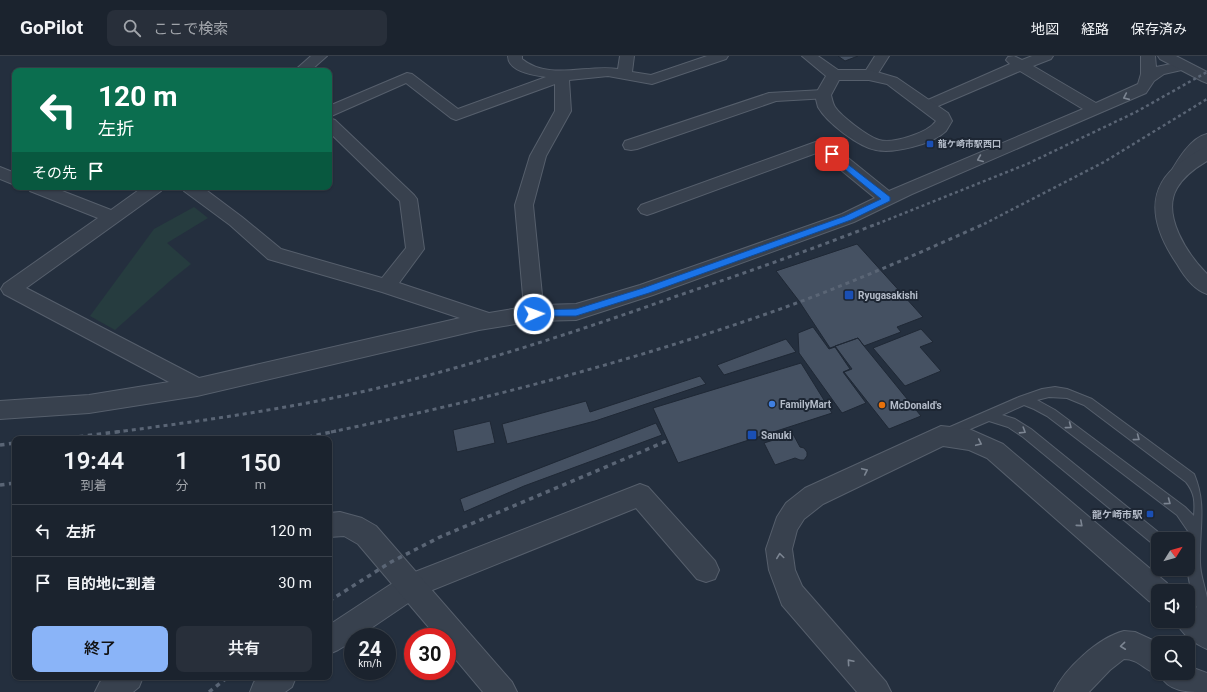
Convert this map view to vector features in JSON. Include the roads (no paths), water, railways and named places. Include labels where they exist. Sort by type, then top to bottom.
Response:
[{"type":"street","points":[[305,68],[320,56]]},
{"type":"street","points":[[515,56],[515,60],[526,69],[562,76]]},
{"type":"street","points":[[624,75],[627,56]]},
{"type":"street","points":[[332,111],[407,77],[456,115],[562,76],[608,72],[652,80],[721,56]]},
{"type":"street","points":[[809,56],[834,75],[870,75],[892,81],[942,117],[944,122],[939,129],[917,139],[884,146],[869,142],[832,113],[826,106],[823,95],[834,75]]},
{"type":"street","points":[[870,75],[882,56]]},
{"type":"street","points":[[1006,56],[1096,110]]},
{"type":"street","points":[[926,106],[1021,65],[1046,56]]},
{"type":"street","points":[[0,410],[89,404],[197,387],[489,321],[534,314],[576,312],[646,290],[848,218],[887,199],[1141,90],[1145,87],[1148,79],[1148,56]]},
{"type":"street","points":[[1164,56],[1207,78]]},
{"type":"street","points":[[1148,79],[1159,71],[1181,66]]},
{"type":"street","points":[[534,314],[524,206],[538,156],[563,111],[562,76]]},
{"type":"street","points":[[631,145],[774,96],[823,95]]},
{"type":"street","points":[[332,126],[408,199],[415,249],[386,286]]},
{"type":"street","points":[[1207,139],[1200,144],[1170,184],[1162,205],[1165,226],[1177,249],[1195,275],[1207,286]]},
{"type":"street","points":[[648,209],[820,145],[887,199]]},
{"type":"street","points":[[1177,175],[1207,153]]},
{"type":"street","points":[[0,173],[12,178]]},
{"type":"street","points":[[44,190],[112,217]]},
{"type":"street","points":[[151,190],[6,286],[197,387]]},
{"type":"street","points":[[194,190],[236,221],[275,254],[386,286],[489,321]]},
{"type":"street","points":[[876,692],[792,595],[782,570],[779,548],[786,526],[795,511],[814,496],[941,436],[956,436],[975,441],[995,451],[1151,586]]},
{"type":"street","points":[[332,639],[411,586],[640,495],[706,570]]},
{"type":"street","points":[[332,524],[340,523],[355,527],[367,535],[502,692]]},
{"type":"street","points":[[1195,624],[1207,635]]},
{"type":"street","points":[[1069,692],[1110,651],[1120,645],[1134,645],[1151,654]]},
{"type":"street","points":[[110,692],[125,680]]},
{"type":"street","points":[[264,692],[278,680]]},
{"type":"street","points":[[1186,680],[1207,687]]},
{"type":"lane","points":[[941,436],[1023,400],[1047,392],[1060,391],[1075,395],[1088,402],[1190,478],[1198,489],[1201,501],[1201,513],[1193,552],[1195,580],[1207,619]]},
{"type":"lane","points":[[1023,400],[1038,405],[1051,413],[1181,511],[1189,520],[1196,532]]},
{"type":"lane","points":[[988,416],[1011,423],[1027,433],[1151,534]]},
{"type":"lane","points":[[1192,576],[1195,580]]},
{"type":"railway","points":[[877,224],[1027,164],[1136,112],[1207,72]]},
{"type":"railway","points":[[986,223],[1104,162],[1207,99]]},
{"type":"railway","points":[[116,432],[270,410],[384,387],[422,377],[518,349],[614,318],[779,261],[879,223]]},
{"type":"railway","points":[[331,432],[552,380],[715,331],[769,313],[851,282],[986,223]]},
{"type":"railway","points":[[85,436],[124,431]]},
{"type":"railway","points":[[313,436],[336,431]]},
{"type":"railway","points":[[332,599],[391,562],[440,537],[667,441]]},
{"type":"railway","points":[[0,445],[12,443]]},
{"type":"railway","points":[[0,485],[12,483]]},
{"type":"railway","points":[[209,692],[224,680]]},
{"type":"place","name":"龍ケ崎市駅西口","points":[[930,144]]},
{"type":"place","name":"Ryugasakishi","points":[[849,295]]},
{"type":"place","name":"FamilyMart","points":[[772,404]]},
{"type":"place","name":"McDonald's","points":[[882,405]]},
{"type":"place","name":"Sanuki","points":[[752,435]]},
{"type":"place","name":"龍ケ崎市駅","points":[[1150,514]]}]
